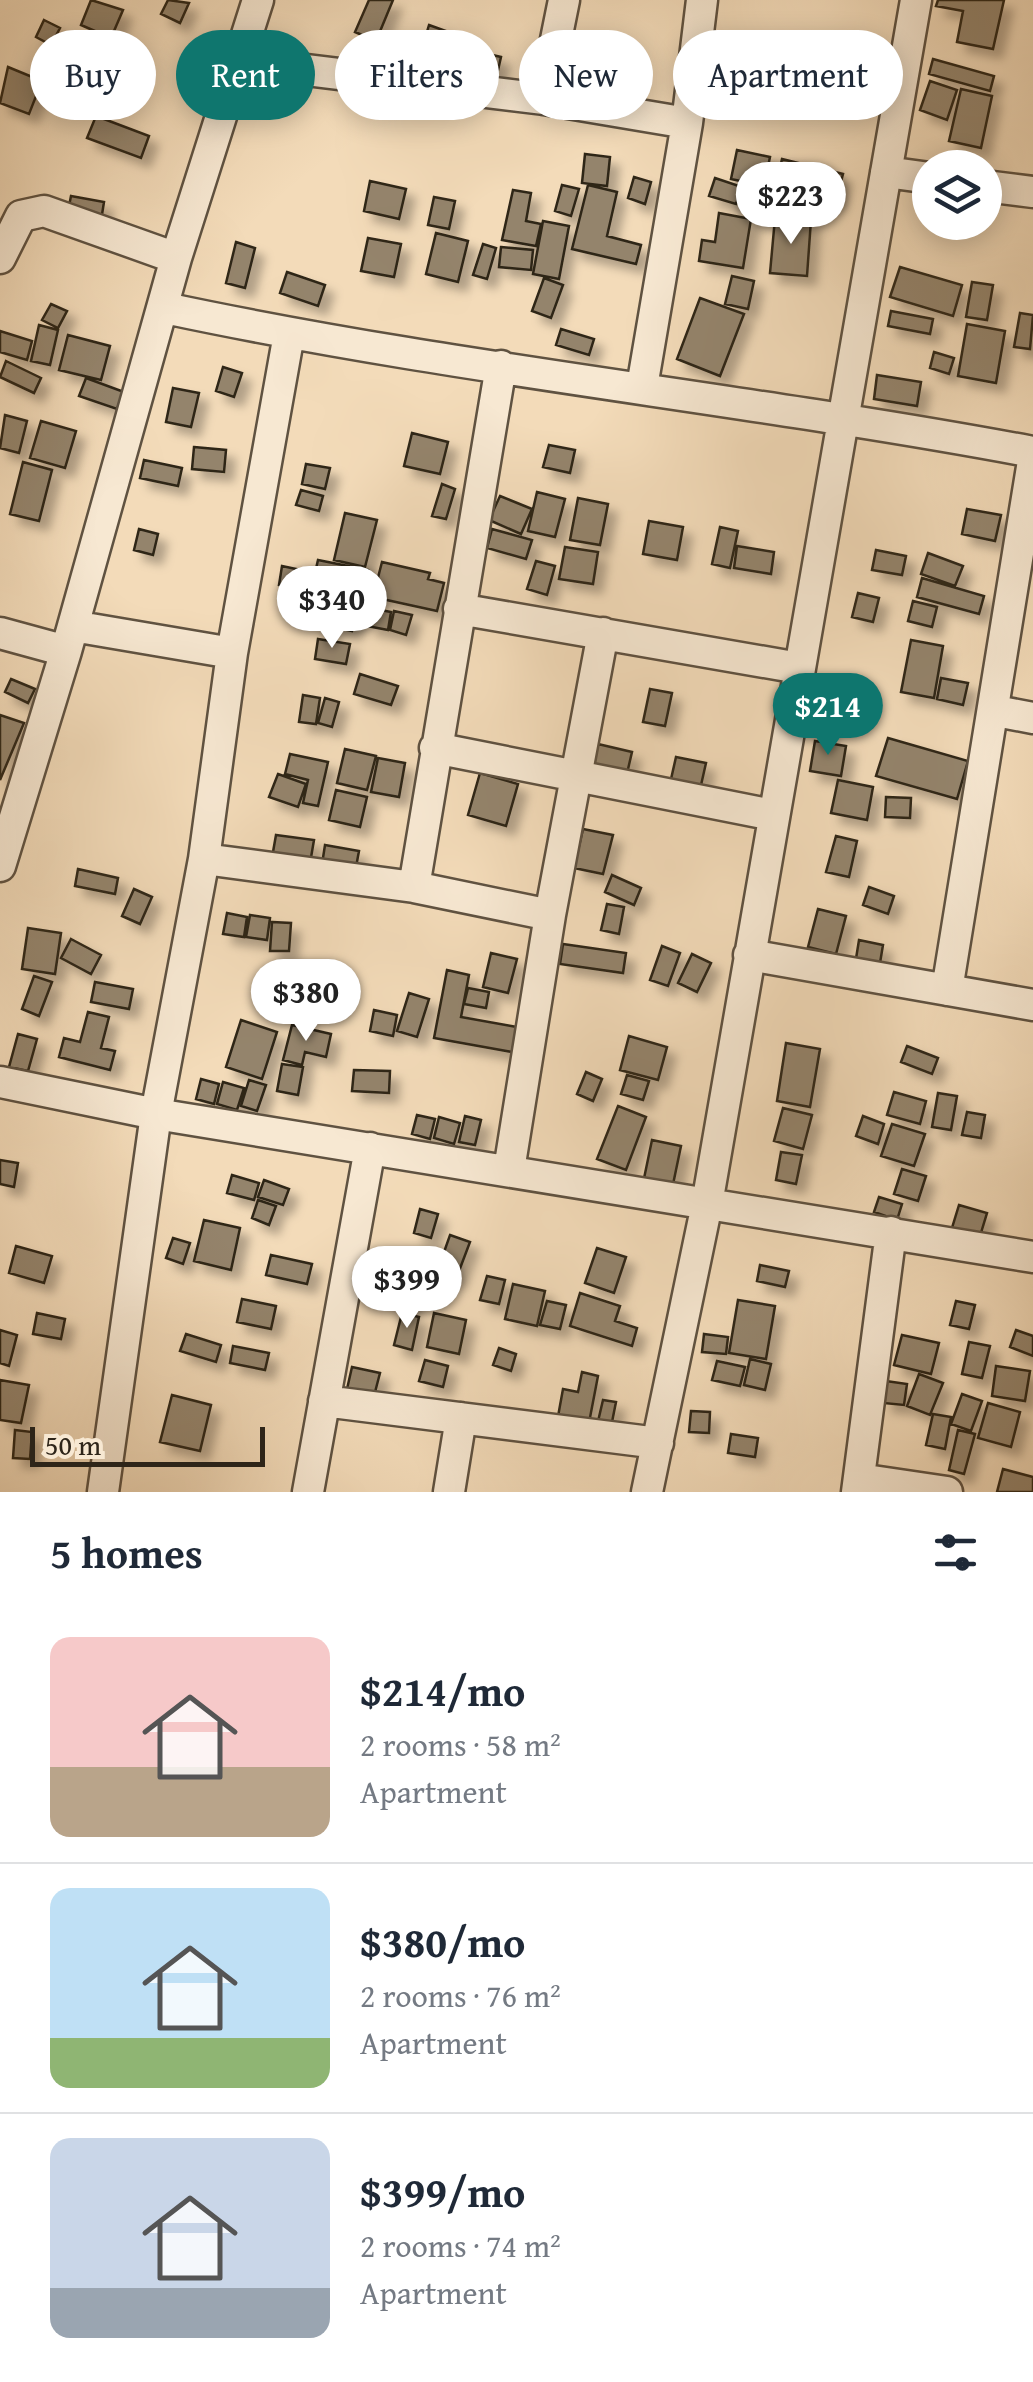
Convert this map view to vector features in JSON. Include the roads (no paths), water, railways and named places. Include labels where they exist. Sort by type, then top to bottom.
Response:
[{"type":"street","points":[[249,30],[258,0]]},
{"type":"street","points":[[558,30],[564,0]]},
{"type":"street","points":[[642,387],[687,123],[702,0]]},
{"type":"street","points":[[647,1492],[706,1204],[916,0]]},
{"type":"street","points":[[315,71],[519,96]]},
{"type":"street","points":[[653,117],[687,123]]},
{"type":"street","points":[[0,866],[70,639],[176,258],[221,120]]},
{"type":"street","points":[[886,172],[912,176]]},
{"type":"street","points":[[1002,188],[1033,192]]},
{"type":"street","points":[[0,258],[21,216],[44,211],[176,258]]},
{"type":"street","points":[[164,308],[288,334],[842,416],[1033,452]]},
{"type":"street","points":[[103,1492],[156,1114],[204,859],[232,652],[288,334]]},
{"type":"street","points":[[414,887],[501,366]]},
{"type":"street","points":[[948,990],[996,711],[1033,462]]},
{"type":"street","points":[[459,608],[799,668]]},
{"type":"street","points":[[0,632],[232,652]]},
{"type":"street","points":[[510,1170],[550,915],[602,634]]},
{"type":"street","points":[[996,711],[1033,718]]},
{"type":"street","points":[[435,748],[774,816]]},
{"type":"street","points":[[204,859],[414,887],[550,915]]},
{"type":"street","points":[[750,956],[1033,1005]]},
{"type":"street","points":[[0,1082],[156,1114],[1033,1257]]},
{"type":"street","points":[[308,1492],[370,1148]]},
{"type":"street","points":[[890,1232],[858,1486],[948,1492]]},
{"type":"street","points":[[324,1401],[658,1443]]},
{"type":"street","points":[[448,1492],[461,1418]]}]
